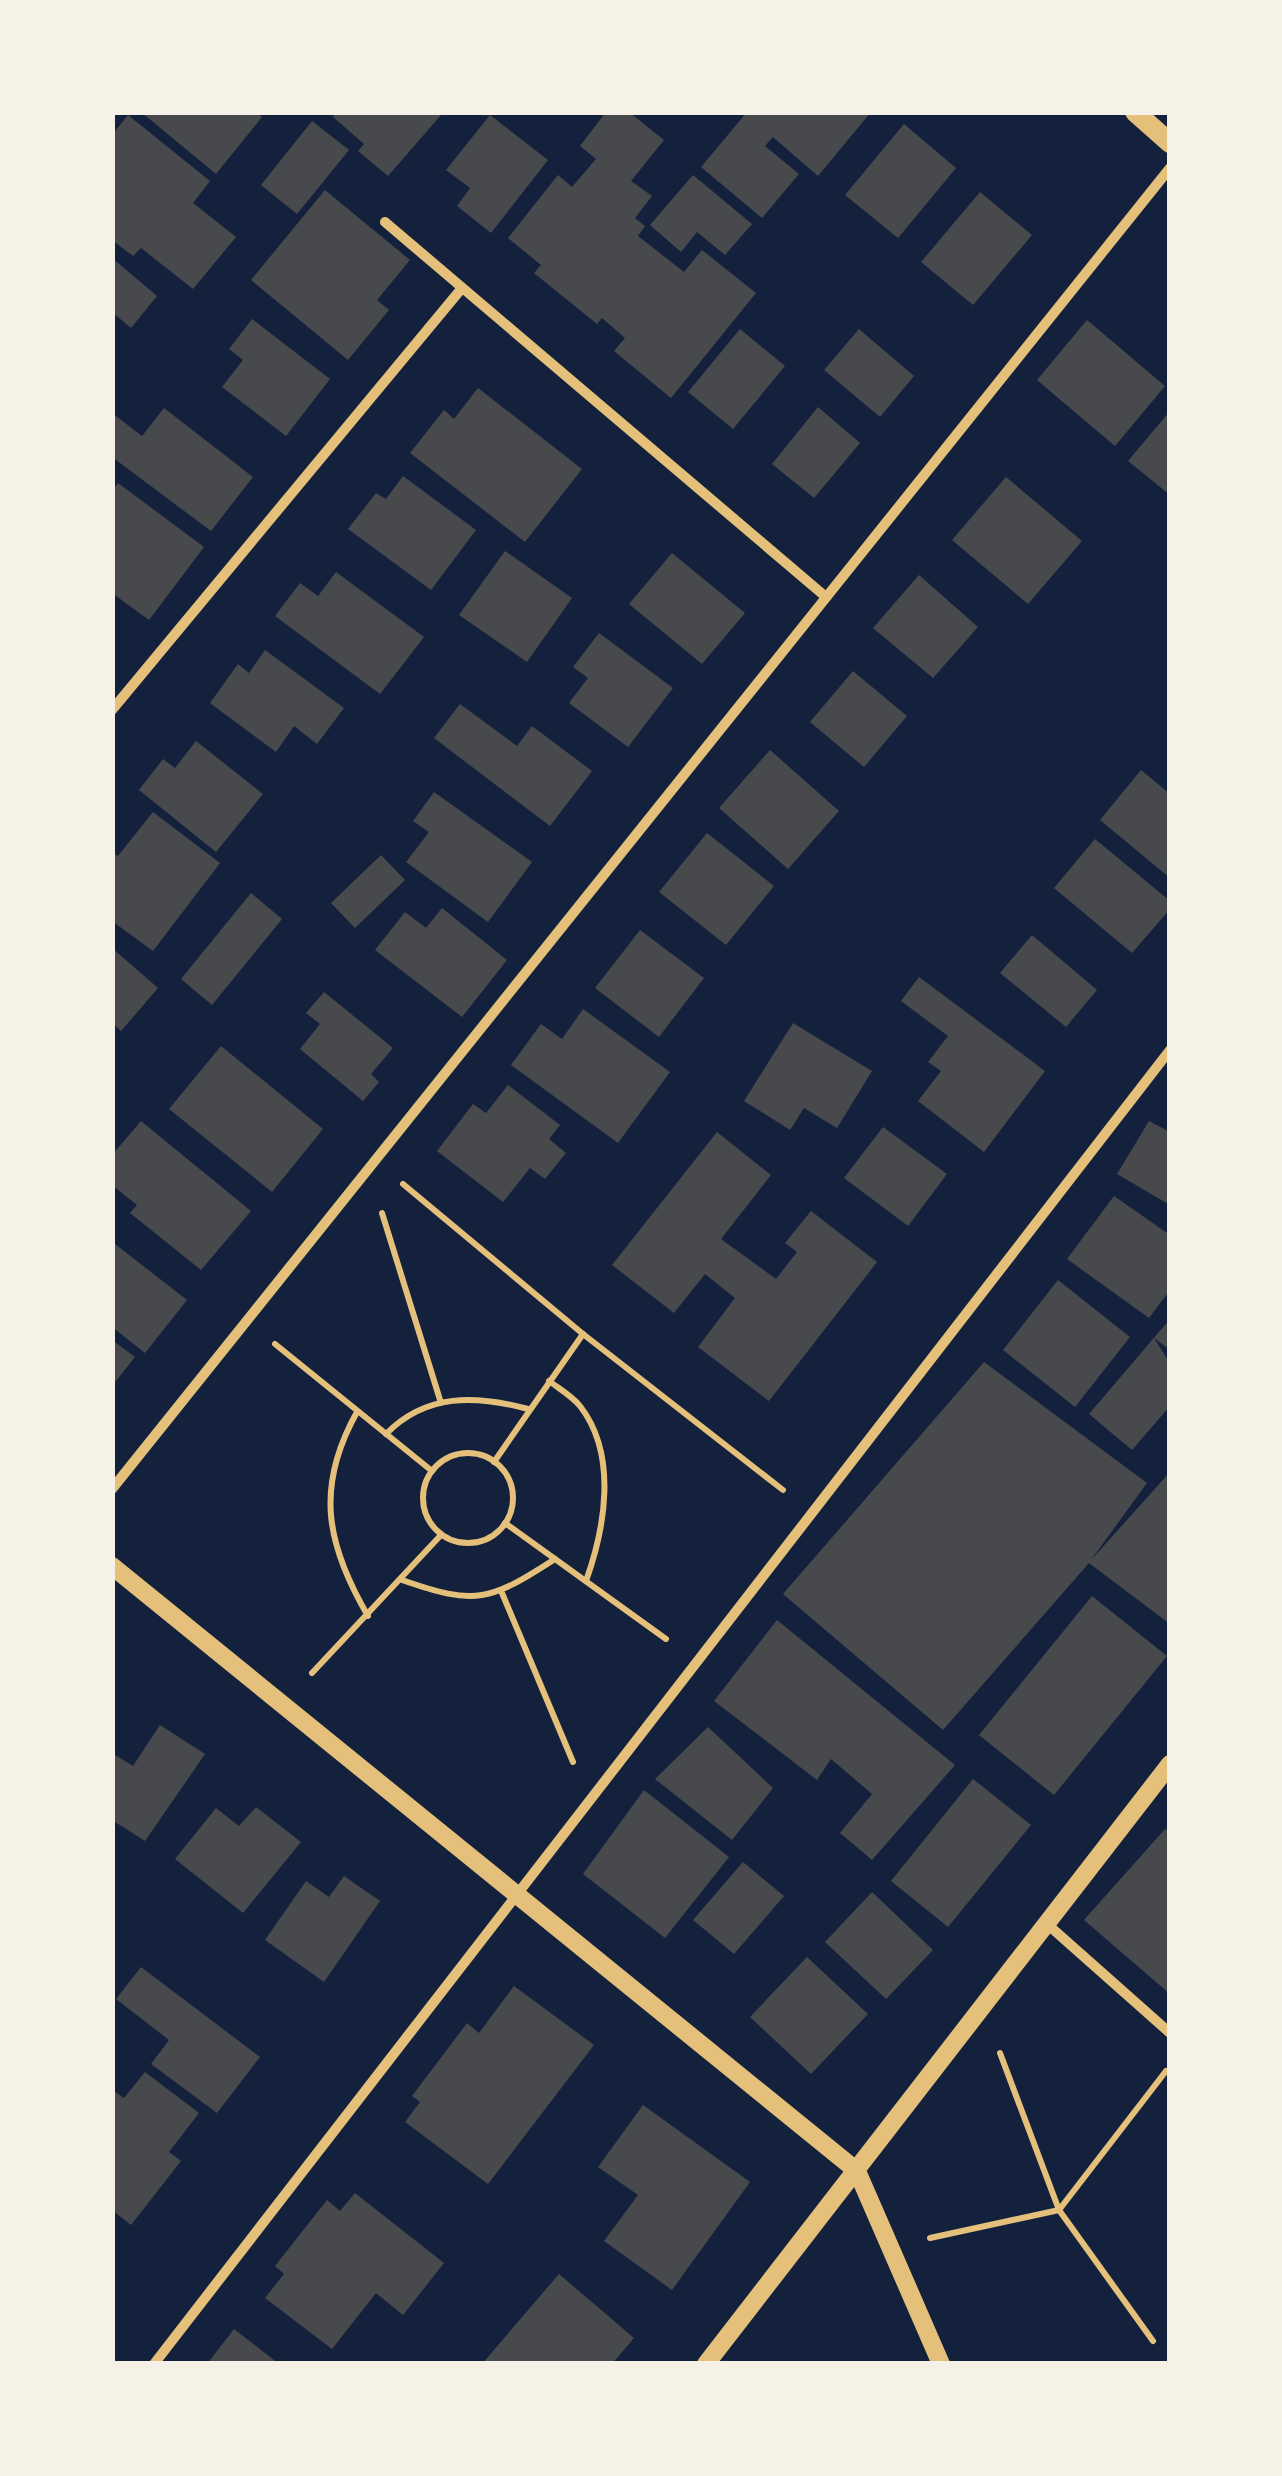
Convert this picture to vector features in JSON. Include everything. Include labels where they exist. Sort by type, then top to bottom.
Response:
[{"type":"main road","points":[[1135,112],[1170,143]]},
{"type":"street","points":[[112,1488],[1170,168]]},
{"type":"street","points":[[385,222],[826,597]]},
{"type":"street","points":[[112,710],[462,288]]},
{"type":"street","points":[[154,2364],[1170,1050]]},
{"type":"street","points":[[112,1566],[857,2171],[941,2364]]},
{"type":"street","points":[[706,2364],[1170,1764]]},
{"type":"street","points":[[1046,1923],[1170,2033]]},
{"type":"path","points":[[372,1165],[811,1512]]},
{"type":"path","points":[[372,1165],[441,1403]]},
{"type":"path","points":[[247,1321],[432,1471]]},
{"type":"path","points":[[494,1462],[584,1334]]},
{"type":"path","points":[[549,1381],[580,1406],[598,1444],[605,1496],[602,1537],[586,1581]]},
{"type":"path","points":[[386,1434],[402,1418],[441,1403],[482,1397],[528,1409]]},
{"type":"path","points":[[357,1412],[337,1447],[329,1480],[332,1538],[368,1616]]},
{"type":"path","points":[[474,1454],[494,1462],[509,1479],[512,1494],[505,1523],[495,1534],[469,1544],[441,1535],[425,1512],[422,1498],[432,1471],[458,1455],[474,1454]]},
{"type":"path","points":[[505,1523],[695,1660]]},
{"type":"path","points":[[282,1704],[441,1535]]},
{"type":"path","points":[[402,1580],[448,1596],[502,1593],[554,1558]]},
{"type":"path","points":[[502,1593],[588,1798]]},
{"type":"path","points":[[982,2005],[1059,2210],[1153,2340]]},
{"type":"path","points":[[889,2246],[1059,2210],[1170,2067]]},
{"type":"building","points":[[141,112],[256,112],[262,117],[216,174]]},
{"type":"building","points":[[336,112],[441,115],[388,176],[358,151],[364,144],[333,117]]},
{"type":"building","points":[[606,112],[629,112],[664,140],[631,181],[652,196],[635,218],[645,226],[638,236],[684,272],[702,250],[756,293],[671,398],[614,351],[625,338],[602,318],[597,324],[534,273],[541,265],[508,238],[558,175],[572,187],[596,159],[580,146]]},
{"type":"building","points":[[747,112],[871,112],[818,176],[773,137],[765,146],[799,174],[762,218],[701,167]]},
{"type":"building","points":[[128,115],[210,181],[193,203],[236,237],[193,289],[141,248],[133,256],[112,240],[112,135]]},
{"type":"building","points":[[490,115],[548,160],[491,233],[457,206],[470,188],[446,170]]},
{"type":"building","points":[[312,121],[349,150],[297,214],[261,185]]},
{"type":"building","points":[[904,124],[956,168],[898,238],[845,195]]},
{"type":"building","points":[[693,175],[752,224],[725,255],[697,232],[681,252],[650,225]]},
{"type":"building","points":[[325,190],[410,260],[377,300],[389,310],[348,360],[251,280]]},
{"type":"building","points":[[980,192],[1032,235],[973,305],[921,262]]},
{"type":"building","points":[[112,258],[157,296],[131,328],[112,312]]},
{"type":"building","points":[[252,319],[330,379],[286,436],[222,387],[243,360],[229,349]]},
{"type":"building","points":[[1087,320],[1165,386],[1115,446],[1037,380]]},
{"type":"building","points":[[740,329],[785,366],[733,429],[688,392]]},
{"type":"building","points":[[859,329],[914,376],[880,417],[824,370]]},
{"type":"building","points":[[478,388],[582,469],[525,542],[410,453],[444,410],[454,419]]},
{"type":"building","points":[[818,407],[860,443],[814,498],[772,464]]},
{"type":"building","points":[[164,408],[253,477],[211,531],[112,457],[112,413],[142,436]]},
{"type":"building","points":[[1170,411],[1170,495],[1128,461]]},
{"type":"building","points":[[403,476],[476,530],[431,590],[348,529],[376,493],[386,499]]},
{"type":"building","points":[[1006,477],[1082,541],[1028,604],[952,540]]},
{"type":"building","points":[[118,483],[204,547],[149,620],[112,593],[112,491]]},
{"type":"building","points":[[505,551],[572,598],[527,662],[459,615]]},
{"type":"building","points":[[672,553],[745,613],[702,664],[629,604]]},
{"type":"building","points":[[336,572],[424,637],[380,694],[275,616],[300,583],[318,596]]},
{"type":"building","points":[[919,575],[978,627],[933,678],[873,628]]},
{"type":"building","points":[[599,633],[673,688],[628,747],[569,703],[588,678],[573,667]]},
{"type":"building","points":[[265,650],[344,708],[317,744],[294,726],[276,752],[210,703],[238,664],[249,673]]},
{"type":"building","points":[[853,671],[907,716],[864,767],[810,722]]},
{"type":"building","points":[[460,704],[517,746],[532,726],[592,771],[550,826],[434,738]]},
{"type":"building","points":[[196,741],[263,794],[216,852],[139,790],[163,759],[175,768]]},
{"type":"building","points":[[770,750],[839,811],[788,869],[719,808]]},
{"type":"building","points":[[1141,770],[1170,794],[1170,878],[1100,820]]},
{"type":"building","points":[[434,792],[532,862],[488,922],[406,862],[429,832],[413,821]]},
{"type":"building","points":[[153,812],[220,863],[153,951],[112,921],[112,852],[118,856]]},
{"type":"building","points":[[707,833],[774,886],[726,945],[659,892]]},
{"type":"building","points":[[1095,839],[1170,901],[1170,909],[1132,953],[1054,888]]},
{"type":"building","points":[[381,855],[405,880],[355,928],[331,903]]},
{"type":"building","points":[[251,893],[282,919],[212,1005],[181,979]]},
{"type":"building","points":[[442,908],[507,960],[462,1017],[375,950],[405,912],[426,928]]},
{"type":"building","points":[[640,930],[704,978],[659,1037],[595,988]]},
{"type":"building","points":[[1032,935],[1097,990],[1066,1027],[1000,973]]},
{"type":"building","points":[[112,948],[158,988],[121,1031],[112,1023]]},
{"type":"building","points":[[919,977],[1045,1071],[984,1152],[918,1101],[941,1071],[928,1062],[948,1036],[901,1001]]},
{"type":"building","points":[[324,992],[393,1048],[371,1074],[379,1082],[363,1101],[300,1049],[320,1024],[306,1013]]},
{"type":"building","points":[[583,1009],[670,1072],[618,1143],[511,1065],[541,1024],[562,1039]]},
{"type":"building","points":[[793,1023],[872,1071],[837,1128],[804,1108],[790,1130],[744,1101]]},
{"type":"building","points":[[221,1046],[323,1129],[272,1192],[169,1109]]},
{"type":"building","points":[[508,1085],[560,1125],[549,1139],[566,1153],[545,1179],[530,1168],[503,1202],[437,1151],[473,1104],[486,1113]]},
{"type":"building","points":[[141,1121],[251,1211],[201,1270],[130,1213],[137,1205],[112,1185],[112,1155]]},
{"type":"building","points":[[1149,1121],[1170,1132],[1170,1205],[1117,1174]]},
{"type":"building","points":[[883,1127],[947,1174],[908,1226],[844,1178]]},
{"type":"building","points":[[717,1132],[771,1175],[721,1239],[776,1279],[797,1252],[785,1243],[811,1211],[877,1262],[769,1401],[698,1347],[735,1298],[705,1274],[674,1313],[612,1265]]},
{"type":"building","points":[[1114,1196],[1170,1235],[1170,1290],[1149,1318],[1067,1259]]},
{"type":"building","points":[[115,1244],[187,1300],[145,1353],[112,1327]]},
{"type":"building","points":[[1058,1280],[1130,1337],[1075,1407],[1003,1350]]},
{"type":"building","points":[[1170,1319],[1170,1350],[1154,1338],[1170,1363],[1170,1406],[1132,1450],[1089,1414]]},
{"type":"building","points":[[112,1340],[135,1357],[112,1386]]},
{"type":"building","points":[[984,1362],[1147,1483],[1091,1560],[1170,1472],[1170,1624],[1089,1563],[943,1730],[783,1594]]},
{"type":"building","points":[[1092,1596],[1167,1656],[1054,1795],[979,1735]]},
{"type":"building","points":[[777,1620],[955,1765],[872,1860],[840,1833],[872,1794],[831,1759],[817,1780],[714,1701]]},
{"type":"building","points":[[160,1725],[205,1754],[145,1841],[112,1820],[112,1753],[133,1766]]},
{"type":"building","points":[[708,1727],[773,1788],[732,1840],[655,1779]]},
{"type":"building","points":[[973,1779],[1031,1825],[948,1927],[891,1881]]},
{"type":"building","points":[[644,1790],[729,1857],[665,1938],[583,1874]]},
{"type":"building","points":[[256,1807],[301,1842],[243,1913],[175,1859],[216,1808],[239,1826]]},
{"type":"building","points":[[1165,1829],[1170,1832],[1170,1994],[1084,1920]]},
{"type":"building","points":[[743,1862],[784,1896],[734,1954],[693,1920]]},
{"type":"building","points":[[344,1876],[380,1901],[324,1982],[265,1940],[306,1881],[329,1897]]},
{"type":"building","points":[[872,1892],[933,1950],[886,1999],[825,1942]]},
{"type":"building","points":[[807,1957],[868,2014],[811,2074],[750,2017]]},
{"type":"building","points":[[141,1967],[260,2057],[217,2113],[151,2064],[169,2040],[116,1999]]},
{"type":"building","points":[[514,1986],[594,2045],[488,2184],[405,2122],[420,2102],[412,2096],[467,2023],[479,2033]]},
{"type":"building","points":[[145,2072],[199,2113],[169,2152],[181,2161],[131,2225],[112,2210],[112,2090],[124,2098]]},
{"type":"building","points":[[643,2105],[750,2182],[672,2290],[604,2241],[638,2195],[598,2167]]},
{"type":"building","points":[[355,2193],[444,2263],[403,2315],[376,2293],[332,2349],[265,2298],[284,2274],[275,2266],[327,2200],[340,2211]]},
{"type":"building","points":[[559,2274],[634,2338],[612,2364],[482,2364]]},
{"type":"building","points":[[234,2329],[279,2364],[207,2364]]}]
